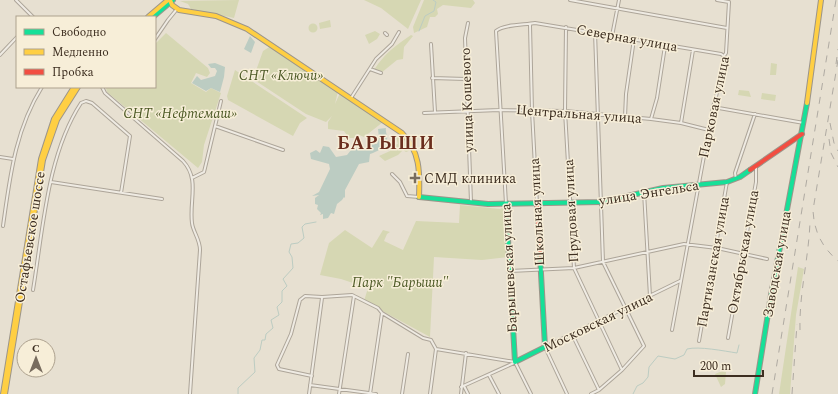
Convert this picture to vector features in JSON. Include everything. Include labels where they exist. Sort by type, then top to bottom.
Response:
[{"type":"street","points":[[16,0],[32,16]]},
{"type":"street","points":[[570,0],[727,28]]},
{"type":"street","points":[[612,36],[619,0]]},
{"type":"street","name":"Парковая улица","points":[[672,330],[708,130],[724,56],[726,53],[729,2],[717,0]]},
{"type":"street","name":"Заводская улица","points":[[755,394],[773,281],[804,123],[821,0]]},
{"type":"street","points":[[170,1],[177,9],[216,16],[243,26],[407,137],[420,164],[419,197]]},
{"type":"street","points":[[149,16],[170,1]]},
{"type":"street","points":[[155,16],[170,1]]},
{"type":"street","points":[[156,38],[177,9]]},
{"type":"street","name":"улица Кошевого","points":[[468,22],[465,38],[471,202]]},
{"type":"street","name":"Северная улица","points":[[496,31],[501,27],[530,25],[535,23],[595,32],[721,54],[724,56]]},
{"type":"street","name":"Школьная улица","points":[[530,25],[532,111],[545,347],[567,394]]},
{"type":"street","name":"Прудовая улица","points":[[566,27],[565,111],[574,268],[598,322],[622,370]]},
{"type":"street","name":"Барышевская улица","points":[[496,31],[515,362]]},
{"type":"street","points":[[351,98],[376,59],[394,40],[399,32]]},
{"type":"street","points":[[591,394],[599,390],[622,370],[644,346],[603,262],[595,32]]},
{"type":"street","points":[[0,55],[16,38]]},
{"type":"street","points":[[625,117],[626,94],[634,39]]},
{"type":"street","points":[[431,44],[435,112]]},
{"type":"street","points":[[651,119],[657,98],[666,45]]},
{"type":"street","points":[[681,123],[694,50]]},
{"type":"street","points":[[370,69],[382,73]]},
{"type":"street","points":[[432,78],[466,79]]},
{"type":"street","points":[[3,226],[13,160],[25,120],[41,88]]},
{"type":"street","name":"Остафьевское шоссе","points":[[4,394],[41,159],[54,119],[73,88]]},
{"type":"street","name":"Остафьевское шоссе","points":[[4,394],[43,160],[57,120],[77,88]]},
{"type":"street","points":[[102,88],[105,93],[183,161],[189,168],[192,178],[192,221],[200,243],[200,250],[190,394]]},
{"type":"street","points":[[192,178],[204,172],[221,101]]},
{"type":"street","points":[[33,290],[56,156],[72,117],[81,103],[92,103],[130,136],[121,193]]},
{"type":"street","points":[[713,107],[804,123]]},
{"type":"street","name":"Центральная улица","points":[[424,112],[500,110],[565,111],[651,119],[681,123],[708,130]]},
{"type":"street","name":"Партизанская улица","points":[[736,179],[735,173],[756,114]]},
{"type":"street","points":[[215,126],[283,150]]},
{"type":"street","name":"улица Энгельса","points":[[392,174],[400,182],[407,196],[506,204],[601,202],[663,188],[727,182],[736,179],[802,134]]},
{"type":"street","points":[[0,157],[13,160]]},
{"type":"street","name":"Октябрьская улица","points":[[728,338],[756,182],[756,165]]},
{"type":"street","points":[[51,182],[162,199]]},
{"type":"street","name":"Партизанская улица","points":[[699,340],[717,248],[727,182]]},
{"type":"street","points":[[644,192],[649,252],[650,296]]},
{"type":"street","points":[[510,271],[574,268],[688,244],[743,253],[766,259]]},
{"type":"street","name":"Московская улица","points":[[515,362],[680,281]]},
{"type":"street","points":[[312,376],[279,369],[277,365],[291,334],[300,300],[305,296],[322,298],[354,296],[378,308],[382,313],[423,338],[431,340],[436,349],[430,394]]},
{"type":"street","points":[[339,394],[354,296]]},
{"type":"street","points":[[309,394],[322,298]]},
{"type":"street","points":[[370,394],[382,313]]},
{"type":"street","points":[[572,334],[599,390]]},
{"type":"street","points":[[436,349],[515,362]]},
{"type":"street","points":[[461,394],[466,353]]},
{"type":"street","points":[[402,394],[408,354]]},
{"type":"street","points":[[463,386],[515,362]]},
{"type":"street","points":[[515,362],[531,394]]},
{"type":"street","points":[[489,375],[499,394]]},
{"type":"street","points":[[310,385],[376,394]]},
{"type":"street","points":[[463,386],[468,394]]},
{"type":"green space","points":[[239,0],[234,18],[191,9],[188,4],[180,1]]},
{"type":"green space","points":[[364,0],[421,0],[408,29],[381,8]]},
{"type":"green space","points":[[424,0],[473,0],[475,3],[471,8],[443,5],[437,9],[438,14],[435,17],[430,17],[427,27],[414,33],[413,27]]},
{"type":"green space","points":[[330,20],[331,27],[320,29],[319,23]]},
{"type":"green space","points":[[313,23],[318,28],[313,33],[308,28]]},
{"type":"green space","points":[[375,31],[380,34],[377,39],[369,44],[365,35]]},
{"type":"green space","name":"СНТ «Нефтемаш»","points":[[166,33],[208,68],[210,73],[207,77],[196,73],[191,83],[206,92],[211,88],[221,93],[204,145],[202,162],[198,168],[107,92],[106,88],[156,88],[156,43]]},
{"type":"green space","points":[[411,35],[413,36],[404,47],[403,59],[397,60],[381,73],[374,70],[391,50]]},
{"type":"green space","name":"СНТ «Ключи»","points":[[271,46],[338,91],[335,104],[340,93],[383,122],[364,137],[357,134],[354,138],[349,138],[344,131],[328,129],[328,122],[332,116],[326,122],[306,114],[253,79],[263,51]]},
{"type":"green space","points":[[771,63],[777,64],[776,75],[770,75]]},
{"type":"green space","points":[[235,70],[307,118],[300,123],[293,136],[228,100],[227,96]]},
{"type":"green space","points":[[739,90],[749,91],[751,97],[738,95]]},
{"type":"green space","points":[[762,93],[776,95],[775,101],[761,99]]},
{"type":"green space","points":[[397,135],[406,139],[411,150],[406,152],[403,150],[398,155],[385,161],[379,156],[390,151],[390,146],[398,144]]},
{"type":"green space","name":"Парк \"Барыши\"","points":[[460,205],[500,209],[506,206],[508,257],[482,260],[434,257],[430,337],[364,301],[368,288],[341,279],[320,275],[329,243],[345,230],[372,248],[383,230],[390,232],[387,234],[384,241],[403,250],[416,221],[459,223]]},
{"type":"green space","points":[[798,267],[804,269],[796,315],[790,394],[779,394]]},
{"type":"green space","points":[[722,371],[726,372],[725,384],[721,387],[715,374]]},
{"type":"shaded area","points":[[250,36],[255,42],[251,53],[244,49]]},
{"type":"shaded area","points":[[215,63],[225,67],[220,92],[211,88],[206,91],[192,83],[197,76],[201,80],[215,76],[217,71],[215,68],[211,68],[208,64]]},
{"type":"shaded area","points":[[386,128],[387,138],[385,145],[378,151],[370,154],[369,162],[359,164],[345,190],[345,198],[344,197],[337,204],[334,214],[331,213],[328,218],[323,219],[323,214],[320,215],[321,213],[317,209],[318,205],[315,204],[315,198],[319,195],[312,196],[319,192],[330,169],[329,164],[311,159],[310,153],[316,150],[320,153],[323,146],[329,147],[336,157],[347,155],[351,150],[360,148],[364,150],[370,143],[377,144],[379,138],[378,129]]},
{"type":"waterway","points":[[419,31],[425,16],[434,11],[436,2],[433,0]]},
{"type":"waterway","points":[[238,394],[238,388],[255,372],[254,358],[260,350],[262,340],[265,340],[266,334],[273,328],[271,320],[279,315],[277,307],[282,302],[282,291],[287,286],[283,279],[293,268],[292,257],[289,252],[291,244],[298,243],[304,238],[302,227],[305,224],[316,222]]},
{"type":"waterway","points":[[633,394],[637,386],[643,383],[648,377],[649,367],[658,356],[675,359],[684,355],[687,349],[692,348],[712,349],[737,353],[739,345]]},
{"type":"railway","points":[[772,394],[836,0]]},
{"type":"railway","points":[[836,64],[838,49]]},
{"type":"railway","points":[[838,60],[813,210],[815,225],[823,245],[838,261]]},
{"type":"railway","points":[[830,123],[834,143],[838,151]]},
{"type":"railway","points":[[829,139],[831,153],[838,167]]},
{"type":"railway","points":[[800,330],[801,302],[810,221]]},
{"type":"railway","points":[[792,394],[797,324]]},
{"type":"traffic: fast","points":[[154,16],[173,0]]},
{"type":"traffic: fast","points":[[755,394],[771,295],[807,103]]},
{"type":"traffic: fast","points":[[419,197],[488,204],[601,202],[663,188],[727,182],[740,177],[750,170]]},
{"type":"traffic: fast","points":[[506,204],[515,362],[545,347],[540,255]]},
{"type":"traffic: slow","points":[[149,16],[168,0]]},
{"type":"traffic: slow","points":[[170,0],[172,5],[179,10],[216,16],[247,29],[402,133],[412,147],[418,162],[419,197]]},
{"type":"traffic: slow","points":[[807,103],[821,0]]},
{"type":"traffic: slow","points":[[3,394],[41,159],[54,119],[73,88]]},
{"type":"traffic: slow","points":[[5,394],[43,160],[57,120],[77,88]]},
{"type":"traffic: jam","points":[[750,170],[802,134]]},
{"type":"traffic: jam","points":[[537,204],[540,255]]},
{"type":"place","name":"СМД клиника","points":[[415,178]]},
{"type":"district","name":"БАРЫШИ","points":[[386,143]]}]
